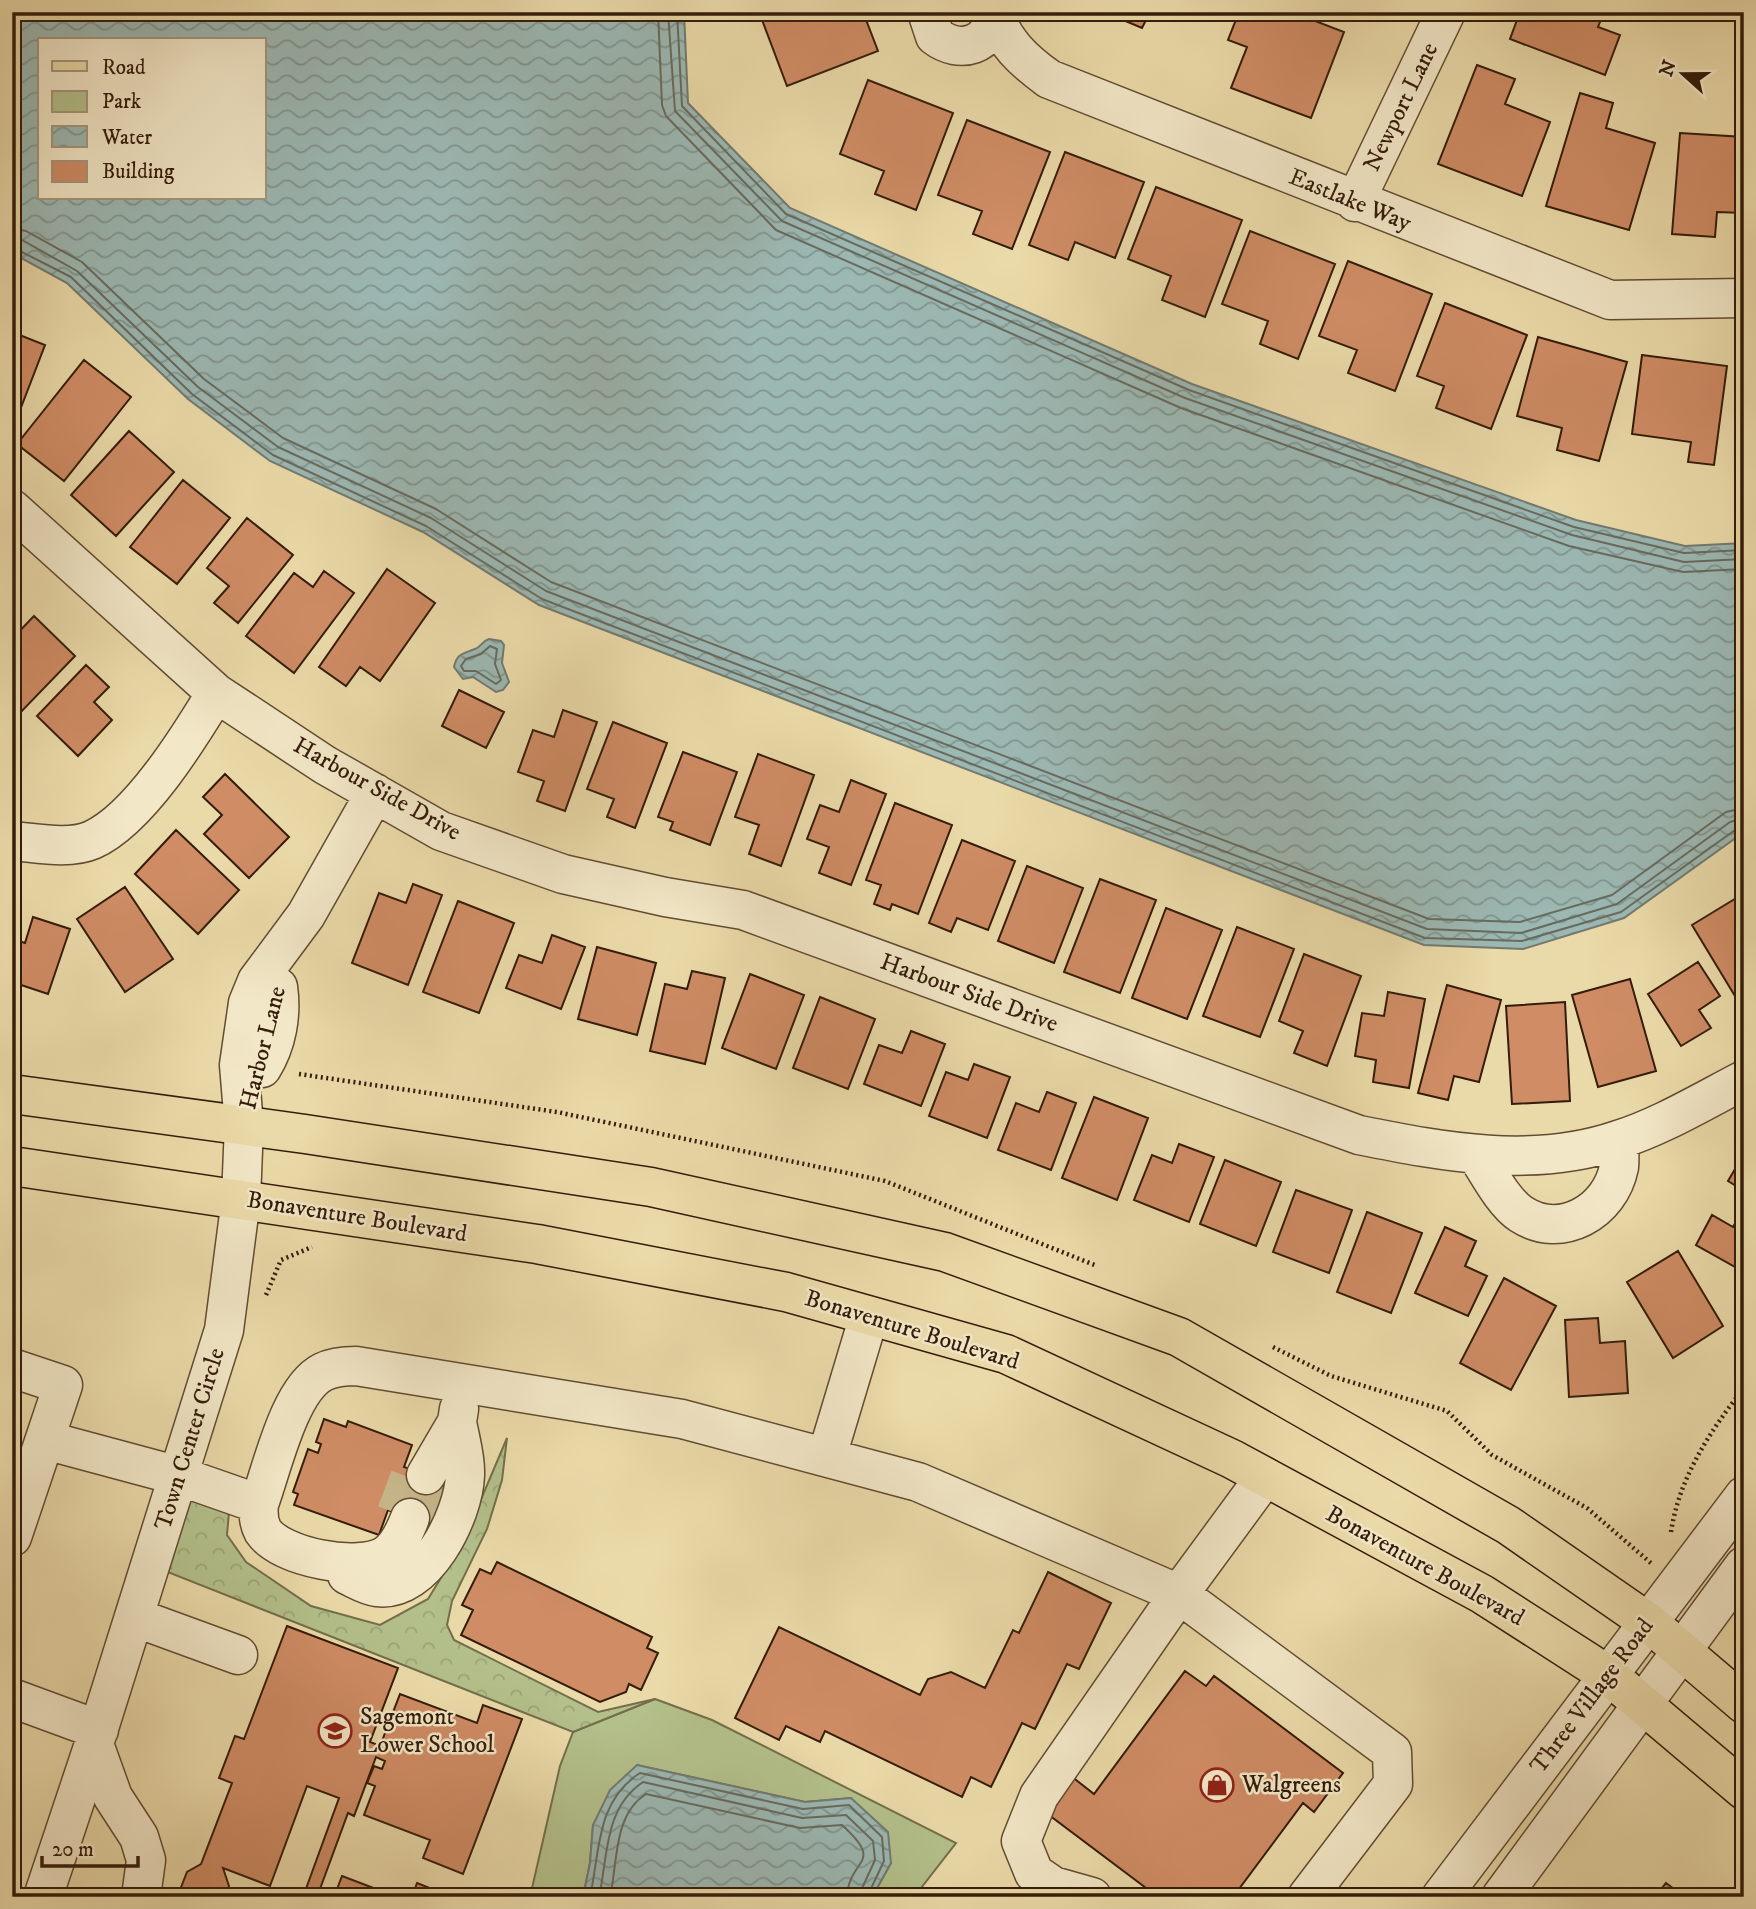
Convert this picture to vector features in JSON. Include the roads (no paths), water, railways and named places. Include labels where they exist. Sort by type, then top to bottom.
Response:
[{"type":"main road","points":[[12,1094],[244,1125],[651,1187],[945,1252],[1179,1337],[1508,1525],[1648,1622],[1744,1704]]},
{"type":"main road","name":"Bonaventure Boulevard","points":[[12,1166],[537,1244],[786,1292],[1006,1354],[1265,1477],[1482,1594],[1608,1675],[1744,1790]]},
{"type":"street","points":[[928,12],[935,36],[955,47],[966,47],[986,36],[994,13]]},
{"type":"street","name":"Newport Lane","points":[[1355,202],[1446,12]]},
{"type":"street","name":"Eastlake Way","points":[[994,13],[1004,36],[1024,61],[1049,79],[1609,300],[1744,298]]},
{"type":"street","name":"Harbour Side Drive","points":[[12,509],[216,693],[440,831],[563,874],[665,897],[743,910],[1359,1135],[1476,1154],[1573,1152],[1619,1140],[1744,1080]]},
{"type":"street","points":[[12,841],[62,845],[91,841],[125,818],[190,735],[216,693]]},
{"type":"street","name":"Harbor Lane","points":[[244,1125],[239,1065],[248,1003],[267,984],[375,793]]},
{"type":"street","name":"Harbor Lane","points":[[244,1125],[262,1068],[267,984]]},
{"type":"street","name":"Town Center Circle","points":[[43,1897],[97,1737],[223,1330],[241,1199],[244,1125]]},
{"type":"street","points":[[1476,1154],[1519,1213],[1542,1224],[1566,1225],[1583,1219],[1607,1195],[1619,1168],[1619,1140]]},
{"type":"street","points":[[827,1456],[869,1316]]},
{"type":"street","points":[[347,1575],[370,1578],[391,1570],[409,1551],[410,1518],[394,1548],[377,1559],[333,1561],[290,1551],[272,1541],[263,1530],[258,1517],[259,1504],[297,1400],[305,1387],[324,1371],[356,1366],[682,1419],[918,1482],[1179,1594],[1392,1752],[1393,1784],[1307,1897]]},
{"type":"street","points":[[12,1368],[63,1385],[12,1537]]},
{"type":"street","points":[[425,1475],[454,1427],[464,1384]]},
{"type":"street","points":[[310,1557],[377,1587],[393,1586],[415,1575],[438,1549],[448,1532],[463,1488],[464,1460],[454,1427]]},
{"type":"street","points":[[45,1440],[179,1476],[259,1504]]},
{"type":"street","points":[[1092,1897],[1053,1885],[1034,1873],[1021,1841],[1039,1796],[1179,1594],[1265,1477]]},
{"type":"street","name":"Three Village Road","points":[[1441,1897],[1744,1496]]},
{"type":"street","name":"Three Village Road","points":[[1501,1897],[1744,1566]]},
{"type":"street","points":[[134,1617],[238,1654]]},
{"type":"street","points":[[12,1698],[97,1737],[113,1797],[139,1837],[146,1860],[141,1897]]},
{"type":"water","points":[[12,12],[684,12],[688,103],[790,208],[1192,384],[1576,520],[1685,546],[1744,543],[1744,832],[1624,918],[1523,949],[1424,945],[539,605],[423,532],[270,461],[188,399],[67,283],[12,253]]},
{"type":"water","points":[[489,639],[501,641],[504,645],[502,663],[509,682],[503,690],[496,692],[473,677],[463,679],[454,667],[459,656]]},
{"type":"water","points":[[637,1765],[805,1802],[851,1798],[888,1832],[891,1863],[872,1897],[583,1897],[590,1863],[593,1825],[610,1790]]},
{"type":"tunnel","points":[[396,1513],[412,1470]]},
{"type":"tunnel","points":[[422,1522],[439,1479]]},
{"type":"place","name":"Sagemont Lower School","points":[[335,1731]]},
{"type":"place","name":"Walgreens","points":[[1217,1785]]}]
